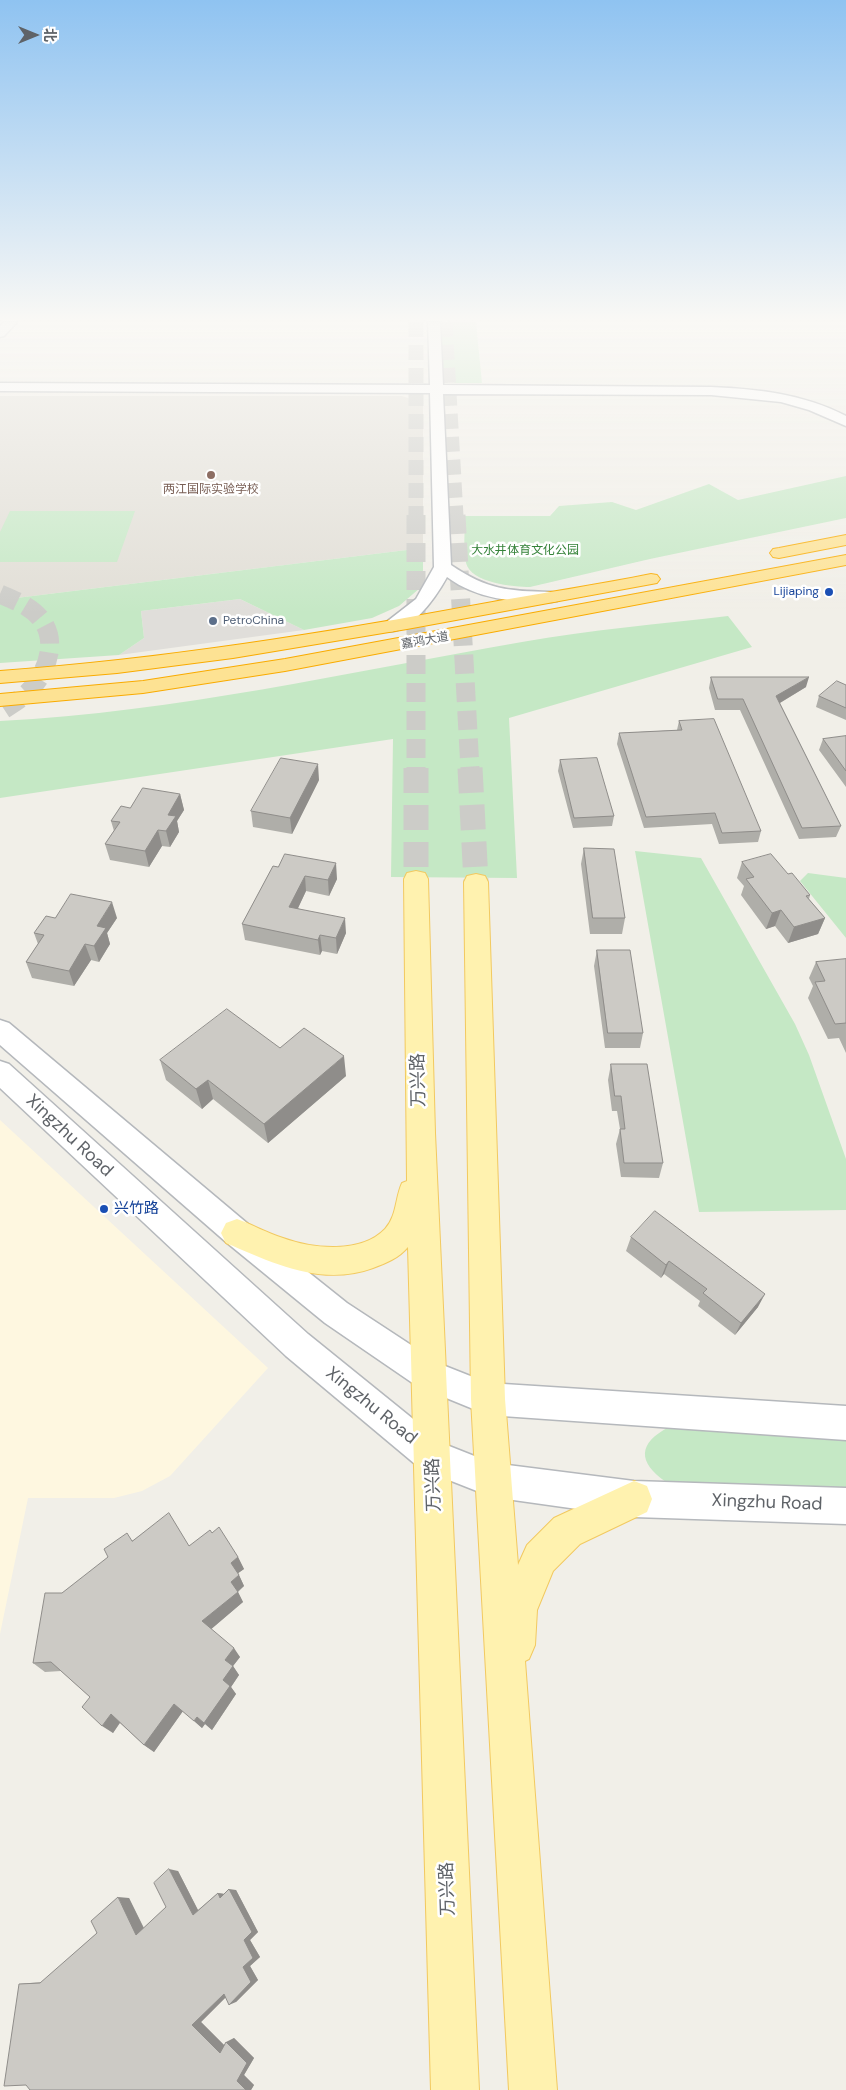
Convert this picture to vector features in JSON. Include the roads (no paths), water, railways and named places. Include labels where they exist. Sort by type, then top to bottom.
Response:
[{"type":"highway","points":[[758,557],[846,540]]},
{"type":"highway","name":"嘉鸿大道","points":[[0,700],[161,684],[251,672],[549,618],[846,560]]},
{"type":"highway","name":"嘉鸿大道","points":[[0,677],[73,671],[248,650],[389,627],[670,575]]},
{"type":"highway","points":[[0,668],[73,671]]},
{"type":"main road","name":"万兴路","points":[[416,879],[420,1133],[455,2090]]},
{"type":"main road","points":[[476,882],[488,1400],[533,2090]]},
{"type":"main road","points":[[238,1233],[288,1255],[339,1262],[355,1260],[384,1248],[396,1238],[405,1226],[410,1210],[420,1133]]},
{"type":"main road","points":[[508,1728],[518,1610],[540,1558],[567,1531],[634,1499]]},
{"type":"street","points":[[389,627],[409,616],[420,604],[437,580],[443,567],[437,420]]},
{"type":"street","points":[[443,567],[463,582],[476,589],[493,594],[550,597]]},
{"type":"street","name":"Xingzhu Road","points":[[0,1030],[238,1233],[336,1313],[429,1375],[488,1400],[846,1423]]},
{"type":"street","name":"Xingzhu Road","points":[[0,1072],[297,1345],[433,1457],[492,1480],[634,1499],[846,1506]]},
{"type":"tunnel","points":[[416,420],[416,879]]},
{"type":"tunnel","points":[[451,420],[456,516]]},
{"type":"tunnel","points":[[456,515],[470,769]]},
{"type":"tunnel","points":[[0,594],[27,607],[40,618],[46,627],[50,647],[44,668],[33,687],[23,697],[0,712]]},
{"type":"tunnel","points":[[470,768],[476,882]]},
{"type":"place","name":"两江国际实验学校","points":[[211,475]]},
{"type":"place","name":"Lijiaping","points":[[829,592]]},
{"type":"place","name":"PetroChina","points":[[213,621]]},
{"type":"place","name":"兴竹路","points":[[104,1209]]},
{"type":"park label","name":"大水井体育文化公园","points":[[525,551]]}]
